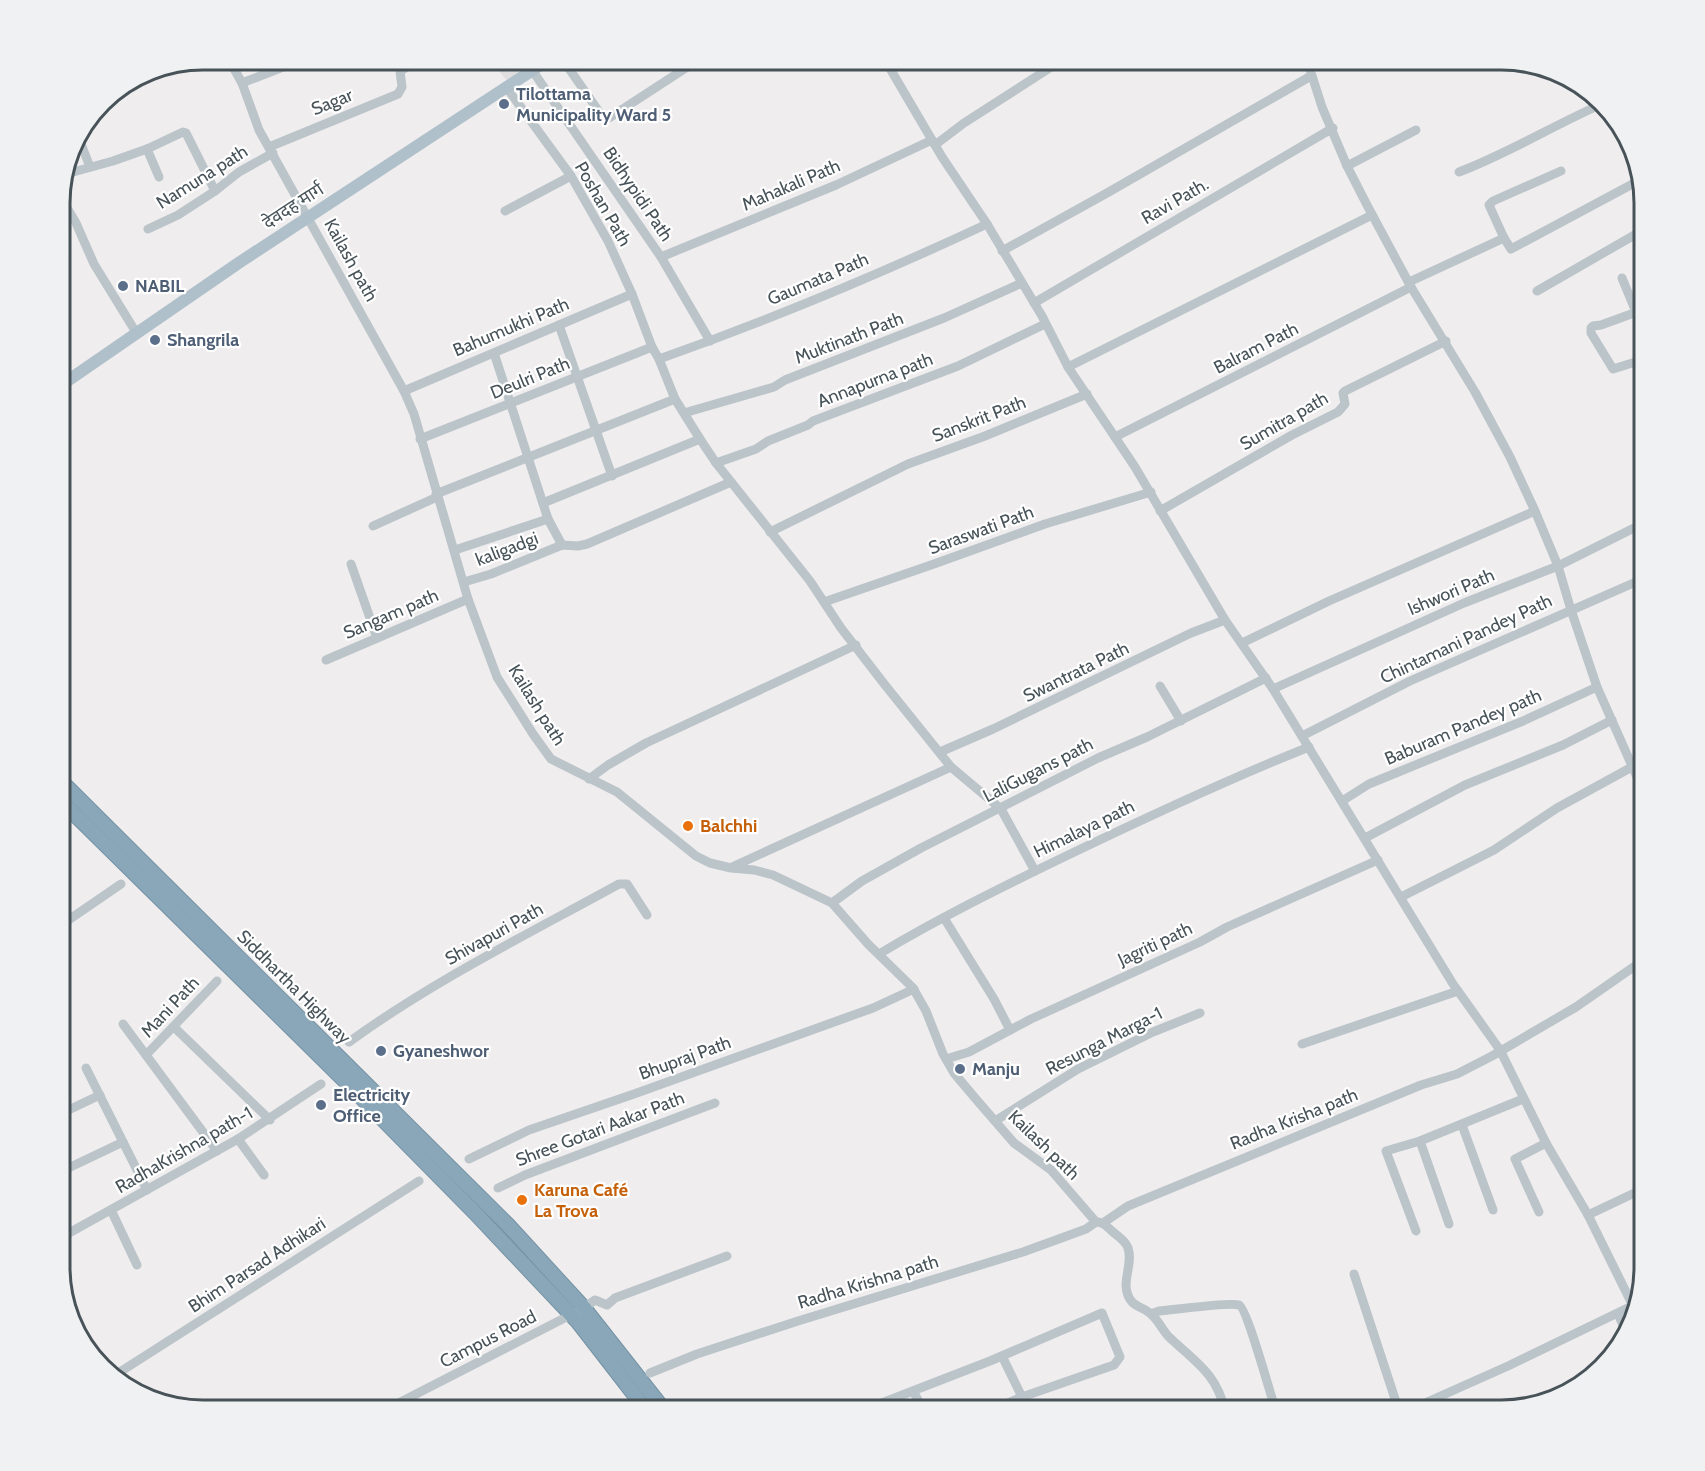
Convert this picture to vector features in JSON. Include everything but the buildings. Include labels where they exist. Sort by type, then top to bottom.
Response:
[{"type":"highway","name":"Siddhartha Highway","points":[[71,791],[508,1225],[578,1312],[654,1400]]},
{"type":"highway","name":"Siddhartha Highway","points":[[71,811],[345,1081],[468,1206],[578,1312],[639,1400]]},
{"type":"main road","name":"देवदह मार्ग","points":[[71,379],[309,217],[530,71]]},
{"type":"street","name":"Kailash path","points":[[236,71],[259,130],[404,391],[414,414],[468,599],[497,677],[546,755],[555,762],[617,792],[696,856],[710,862],[773,875],[832,903],[914,988],[954,1073],[995,1121],[1014,1143],[1051,1170],[1099,1222],[1122,1239],[1128,1248],[1129,1259],[1125,1281],[1132,1302],[1151,1314],[1163,1331],[1206,1370],[1222,1400]]},
{"type":"street","points":[[242,83],[273,71]]},
{"type":"street","name":"Sagar","points":[[271,150],[398,94],[402,87],[400,71]]},
{"type":"street","name":"Bidhypidi Path","points":[[533,71],[661,257],[710,341]]},
{"type":"street","points":[[571,71],[602,116],[609,118],[681,71]]},
{"type":"street","points":[[893,71],[1034,303],[1068,367],[1150,492],[1225,620],[1273,689],[1458,991],[1500,1050],[1546,1143],[1631,1296]]},
{"type":"street","name":"Mahakali Path","points":[[661,257],[934,142],[1045,71]]},
{"type":"street","points":[[1310,71],[1347,166],[1410,284],[1446,341],[1510,457],[1558,566],[1570,610],[1597,687],[1634,771]]},
{"type":"street","points":[[1002,250],[1107,193],[1311,76]]},
{"type":"street","name":"Poshan Path","points":[[506,87],[571,176],[608,241],[675,399],[716,463],[951,767],[1001,809]]},
{"type":"street","points":[[1459,172],[1534,139],[1594,108]]},
{"type":"street","name":"Ravi Path.","points":[[1034,303],[1333,129]]},
{"type":"street","points":[[1347,166],[1416,130]]},
{"type":"street","points":[[75,171],[113,161],[147,149],[179,133],[186,133],[215,191]]},
{"type":"street","points":[[83,148],[90,166]]},
{"type":"street","points":[[147,149],[159,177]]},
{"type":"street","name":"Namuna path","points":[[148,229],[178,215],[271,150]]},
{"type":"street","points":[[1561,171],[1493,201],[1489,205],[1511,249],[1633,184]]},
{"type":"street","points":[[505,211],[571,176]]},
{"type":"street","points":[[1068,367],[1372,214]]},
{"type":"street","points":[[71,215],[94,264],[137,334]]},
{"type":"street","name":"Gaumata Path","points":[[659,359],[836,290],[987,224]]},
{"type":"street","points":[[1537,291],[1634,235]]},
{"type":"street","name":"Balram Path","points":[[1115,437],[1410,284],[1504,238]]},
{"type":"street","points":[[1622,278],[1634,299]]},
{"type":"street","name":"Muktinath Path","points":[[684,413],[774,387],[785,380],[944,318],[1022,283]]},
{"type":"street","name":"Bahumukhi Path","points":[[404,391],[632,294]]},
{"type":"street","points":[[1634,313],[1593,326],[1591,333],[1613,369],[1634,362]]},
{"type":"street","name":"Annapurna path","points":[[716,463],[756,448],[813,421],[958,366],[1045,324]]},
{"type":"street","points":[[559,325],[612,476]]},
{"type":"street","name":"Sumitra path","points":[[1160,511],[1338,412],[1345,404],[1343,393],[1345,391],[1446,341]]},
{"type":"street","name":"Deulri Path","points":[[420,439],[652,347]]},
{"type":"street","points":[[494,353],[548,519],[562,545]]},
{"type":"street","name":"Sanskrit Path","points":[[770,532],[908,464],[985,436],[1087,394]]},
{"type":"street","points":[[373,526],[437,495],[675,399]]},
{"type":"street","points":[[543,503],[700,439]]},
{"type":"street","name":"kaligadgi","points":[[464,582],[491,574],[562,545],[586,544],[731,482]]},
{"type":"street","name":"Saraswati Path","points":[[824,602],[1045,524],[1150,492]]},
{"type":"street","points":[[1242,644],[1329,601],[1535,511]]},
{"type":"street","points":[[455,549],[548,519]]},
{"type":"street","name":"Ishwori Path","points":[[1273,689],[1464,603],[1558,566],[1634,528]]},
{"type":"street","points":[[351,564],[377,638]]},
{"type":"street","name":"Chintamani Pandey Path","points":[[1302,736],[1410,681],[1634,583]]},
{"type":"street","name":"Sangam path","points":[[326,660],[468,599]]},
{"type":"street","name":"Swantrata Path","points":[[940,752],[993,729],[1191,633],[1225,620]]},
{"type":"street","points":[[589,778],[646,743],[856,645]]},
{"type":"street","name":"LaliGugans path","points":[[832,903],[879,871],[1098,758],[1181,721],[1266,678]]},
{"type":"street","points":[[1160,686],[1181,721]]},
{"type":"street","name":"Baburam Pandey path","points":[[1342,801],[1370,784],[1524,721],[1597,687]]},
{"type":"street","points":[[1365,838],[1464,785],[1563,745],[1612,720]]},
{"type":"street","name":"Himalaya path","points":[[879,954],[1035,871],[1187,798],[1309,747]]},
{"type":"street","points":[[731,867],[951,767]]},
{"type":"street","points":[[1401,897],[1494,850],[1557,808],[1632,767]]},
{"type":"street","points":[[1001,809],[1035,871]]},
{"type":"street","name":"Jagriti path","points":[[946,1059],[969,1052],[1010,1030],[1200,942],[1227,927],[1378,860]]},
{"type":"street","points":[[71,918],[121,884]]},
{"type":"street","name":"Shivapuri Path","points":[[349,1042],[389,1013],[438,984],[619,884],[627,884],[647,915]]},
{"type":"street","points":[[944,918],[994,999],[1010,1030]]},
{"type":"street","name":"Radha Krisha path","points":[[1099,1222],[1128,1206],[1421,1085],[1457,1074],[1576,1006],[1634,966]]},
{"type":"street","name":"Mani Path","points":[[146,1055],[217,981]]},
{"type":"street","name":"Bhupraj Path","points":[[469,1159],[529,1130],[873,1008],[914,988]]},
{"type":"street","points":[[1302,1044],[1458,991]]},
{"type":"street","name":"Resunga Marga-1","points":[[995,1121],[1078,1069],[1153,1032],[1200,1013]]},
{"type":"street","points":[[123,1024],[217,1151]]},
{"type":"street","points":[[174,1027],[270,1120]]},
{"type":"street","points":[[86,1068],[147,1190]]},
{"type":"street","name":"RadhaKrishna path-1","points":[[71,1231],[238,1139],[270,1120],[321,1084]]},
{"type":"street","points":[[71,1109],[100,1095]]},
{"type":"street","points":[[1416,1231],[1386,1151],[1420,1141],[1523,1099]]},
{"type":"street","name":"Shree Gotari Aakar Path","points":[[498,1188],[525,1175],[715,1103]]},
{"type":"street","points":[[1462,1125],[1493,1210]]},
{"type":"street","points":[[238,1139],[264,1176]]},
{"type":"street","points":[[1420,1141],[1449,1224]]},
{"type":"street","points":[[71,1167],[123,1142]]},
{"type":"street","points":[[1539,1212],[1515,1159],[1546,1143]]},
{"type":"street","name":"Bhim Parsad Adhikari","points":[[121,1371],[419,1181]]},
{"type":"street","points":[[1588,1215],[1634,1193]]},
{"type":"street","points":[[111,1210],[137,1265]]},
{"type":"street","name":"Radha Krishna path","points":[[650,1373],[697,1354],[798,1321],[1023,1252],[1099,1222]]},
{"type":"street","name":"Campus Road","points":[[406,1400],[578,1312],[595,1300],[607,1305],[615,1298],[727,1256]]},
{"type":"street","points":[[1354,1274],[1395,1400]]},
{"type":"street","points":[[1151,1314],[1160,1311],[1225,1305],[1242,1307],[1249,1322],[1273,1400]]},
{"type":"street","points":[[1432,1400],[1627,1309]]},
{"type":"street","points":[[890,1400],[1102,1314],[1120,1357],[1114,1365],[1017,1400]]},
{"type":"street","points":[[1618,1314],[1622,1323]]},
{"type":"street","points":[[1002,1356],[1022,1398]]},
{"type":"street","points":[[913,1391],[918,1400]]},
{"type":"shaded area","points":[[499,71],[520,71],[506,80]]},
{"type":"place","name":"Tilottama Municipality Ward 5","points":[[504,104]]},
{"type":"place","name":"NABIL","points":[[123,286]]},
{"type":"place","name":"Shangrila","points":[[155,340]]},
{"type":"place","name":"Balchhi","points":[[688,826]]},
{"type":"place","name":"Gyaneshwor","points":[[381,1051]]},
{"type":"place","name":"Manju","points":[[960,1069]]},
{"type":"place","name":"Electricity Office","points":[[321,1105]]},
{"type":"place","name":"Karuna Café La Trova","points":[[522,1200]]}]
